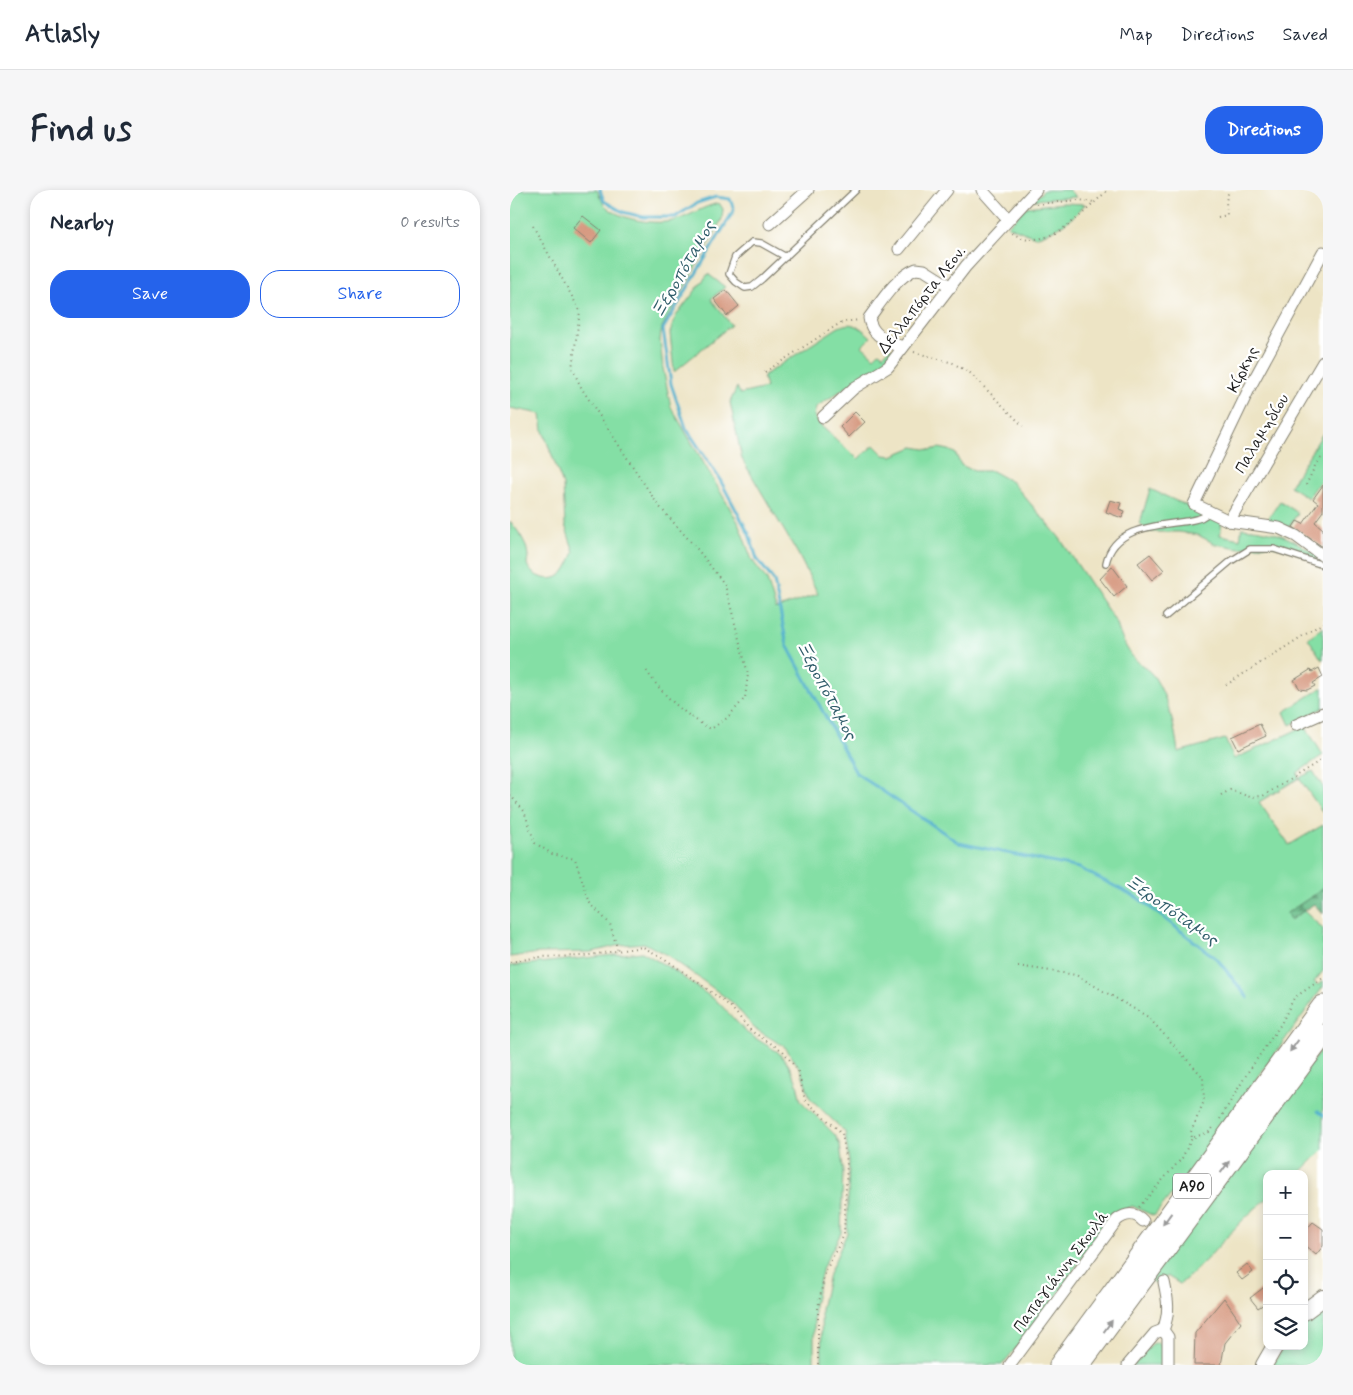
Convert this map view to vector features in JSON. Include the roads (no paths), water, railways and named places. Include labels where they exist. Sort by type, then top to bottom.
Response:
[{"type":"highway","name":"Α90","points":[[1060,1365],[1323,1006]]},
{"type":"highway","name":"Α90","points":[[1079,1365],[1323,1034]]},
{"type":"main road","points":[[1308,1309],[1323,1298]]},
{"type":"main road","points":[[1264,1365],[1273,1350]]},
{"type":"street","points":[[770,224],[808,190]]},
{"type":"street","points":[[899,249],[947,190]]},
{"type":"street","name":"Δελλαπόρτα Λεον.","points":[[824,417],[854,388],[888,367],[950,287],[1005,222],[1036,190]]},
{"type":"street","points":[[985,191],[1005,222]]},
{"type":"street","name":"Κίρκης","points":[[1209,512],[1194,504],[1250,387],[1323,252]]},
{"type":"street","points":[[902,347],[881,337],[869,321],[880,303],[912,271],[924,270],[950,287]]},
{"type":"street","name":"Παλαμηδίου","points":[[1229,521],[1323,362]]},
{"type":"street","points":[[1209,512],[1229,521],[1278,528],[1296,536],[1323,556]]},
{"type":"street","points":[[1296,725],[1323,713]]},
{"type":"street","name":"Παπαγιάννη Σκουλά","points":[[1010,1365],[1116,1220],[1125,1214],[1140,1218]]},
{"type":"street","points":[[1164,1282],[1169,1306],[1163,1330],[1168,1337],[1168,1365]]},
{"type":"street","points":[[1128,1365],[1155,1333],[1163,1330]]},
{"type":"lane","points":[[786,257],[761,243],[752,242],[735,257],[729,274],[742,286],[752,287],[786,257],[856,190]]},
{"type":"lane","points":[[1106,563],[1116,542],[1127,534],[1198,519],[1209,512]]},
{"type":"lane","points":[[1166,616],[1231,561],[1250,549],[1274,549],[1323,565]]},
{"type":"waterway","name":"Ξεροπόταμος","points":[[600,190],[604,201],[623,212],[643,217],[675,217],[697,203],[716,197],[730,199],[734,210],[663,329],[671,384],[686,428],[719,478],[749,534],[757,559],[774,581],[787,645],[856,773],[959,843],[1079,868],[1138,898],[1217,959],[1248,998]]},
{"type":"waterway","name":"Ξεροπόταμος","points":[[1318,1111],[1323,1115]]}]
